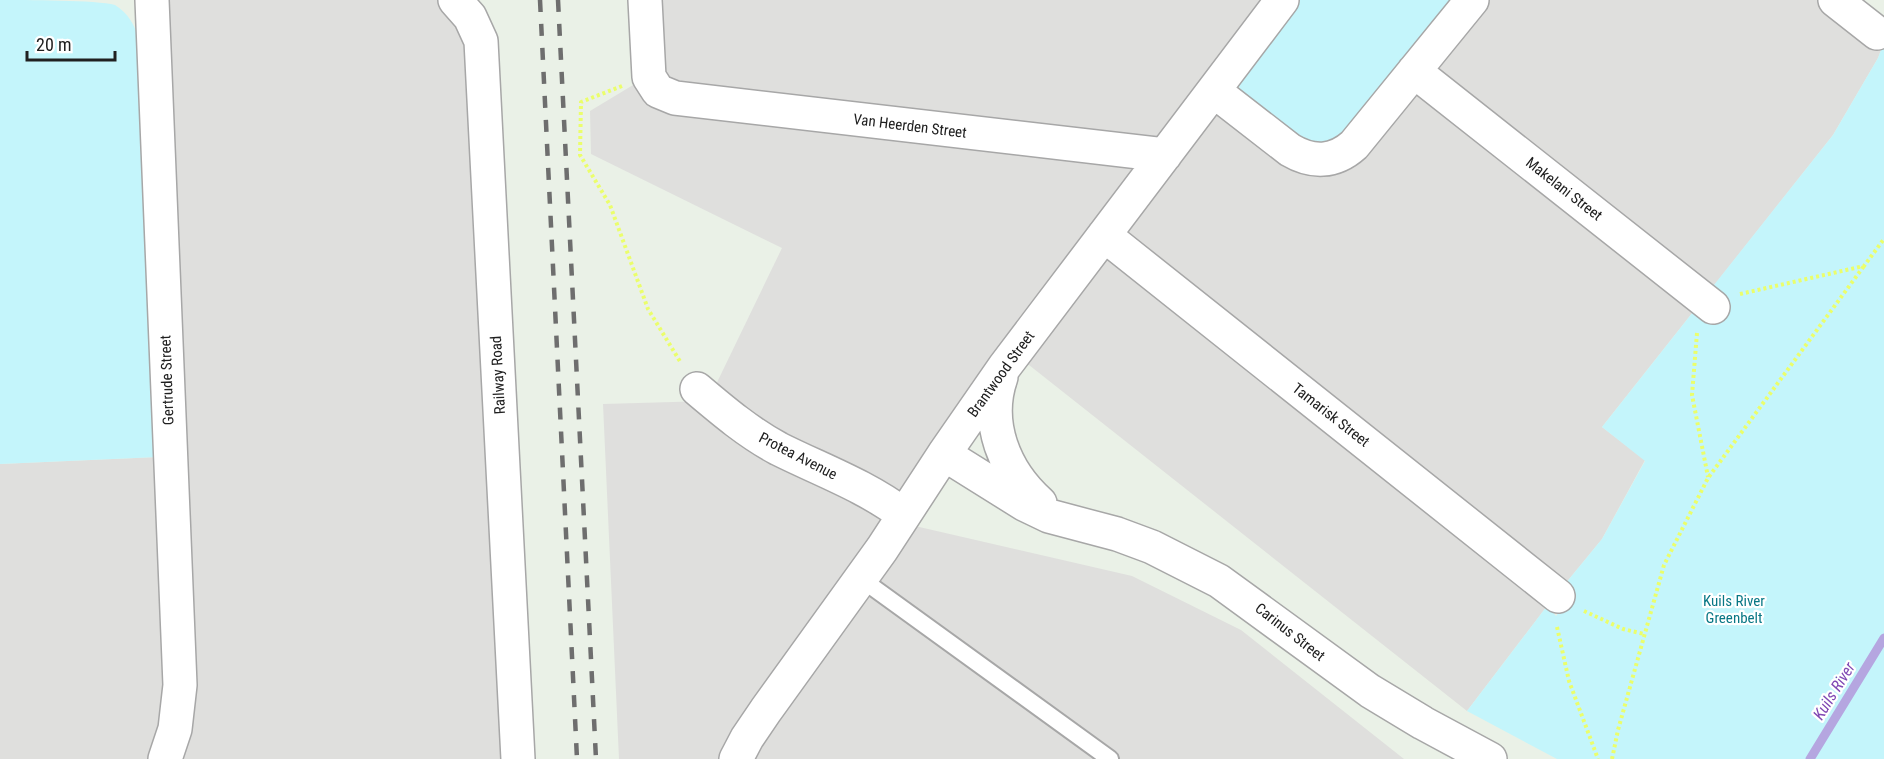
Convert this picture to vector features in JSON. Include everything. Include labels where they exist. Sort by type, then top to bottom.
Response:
[{"type":"street","name":"Gertrude Street","points":[[152,0],[180,685],[175,729],[165,759]]},
{"type":"street","name":"Railway Road","points":[[454,0],[470,16],[481,41],[518,759]]},
{"type":"street","points":[[645,0],[653,84]]},
{"type":"street","name":"Brantwood Street","points":[[736,759],[766,710],[904,515],[1005,366],[1282,0]]},
{"type":"street","points":[[1214,91],[1290,150],[1302,157],[1328,160],[1347,152],[1354,145],[1472,0]]},
{"type":"street","points":[[1835,0],[1877,33]]},
{"type":"street","name":"Makelani Street","points":[[1414,71],[1713,307]]},
{"type":"street","name":"Van Heerden Street","points":[[653,84],[675,98],[1165,155]]},
{"type":"street","name":"Tamarisk Street","points":[[1104,235],[1558,596]]},
{"type":"street","name":"Carinus Street","points":[[1005,366],[996,403],[996,423],[999,442],[1006,459],[1016,478],[1044,507],[1081,524]]},
{"type":"street","name":"Protea Avenue","points":[[697,389],[740,424],[768,442],[881,498],[904,515]]},
{"type":"street","name":"Carinus Street","points":[[944,454],[1024,504],[1049,516],[1117,534],[1152,547],[1219,581],[1370,691],[1490,759]]},
{"type":"lane","points":[[860,578],[1110,759]]},
{"type":"path","points":[[653,84],[608,90],[581,102],[580,155],[610,205],[648,309],[697,389]]},
{"type":"path","points":[[1612,759],[1664,565],[1708,478],[1884,239]]},
{"type":"path","points":[[1708,478],[1692,395],[1698,326],[1713,307],[1728,297],[1864,266]]},
{"type":"path","points":[[1598,759],[1569,681],[1556,616],[1558,596],[1585,612],[1623,629],[1644,634]]},
{"type":"shaded area","points":[[150,0],[469,0],[467,15],[516,759],[0,759],[0,464],[158,457]]},
{"type":"shaded area","points":[[644,0],[1284,0],[1214,92],[1289,151],[1473,0],[1858,0],[1884,42],[1878,58],[1833,135],[1602,427],[1645,460],[1602,539],[1547,606],[1467,711],[1015,354],[902,523],[1132,576],[1241,630],[1404,759],[619,759],[603,404],[708,401],[782,248],[591,154],[590,111],[648,76]]},
{"type":"green space","points":[[0,0],[77,1],[115,5],[127,16],[137,33],[158,457],[0,464]]},
{"type":"green space","points":[[1299,0],[1454,0],[1347,133],[1333,143],[1307,143],[1241,92],[1239,86],[1241,77]]},
{"type":"green space","name":"Kuils River Greenbelt","points":[[1884,42],[1884,759],[1557,759],[1467,711],[1547,606],[1556,616],[1575,592],[1565,584],[1602,539],[1645,461],[1602,427],[1693,312],[1707,323],[1723,299],[1710,290],[1833,135],[1878,58]]},
{"type":"waterway","name":"Kuils River","points":[[1810,759],[1884,638]]},
{"type":"railway","points":[[540,0],[577,759]]},
{"type":"railway","points":[[558,0],[596,759]]}]
